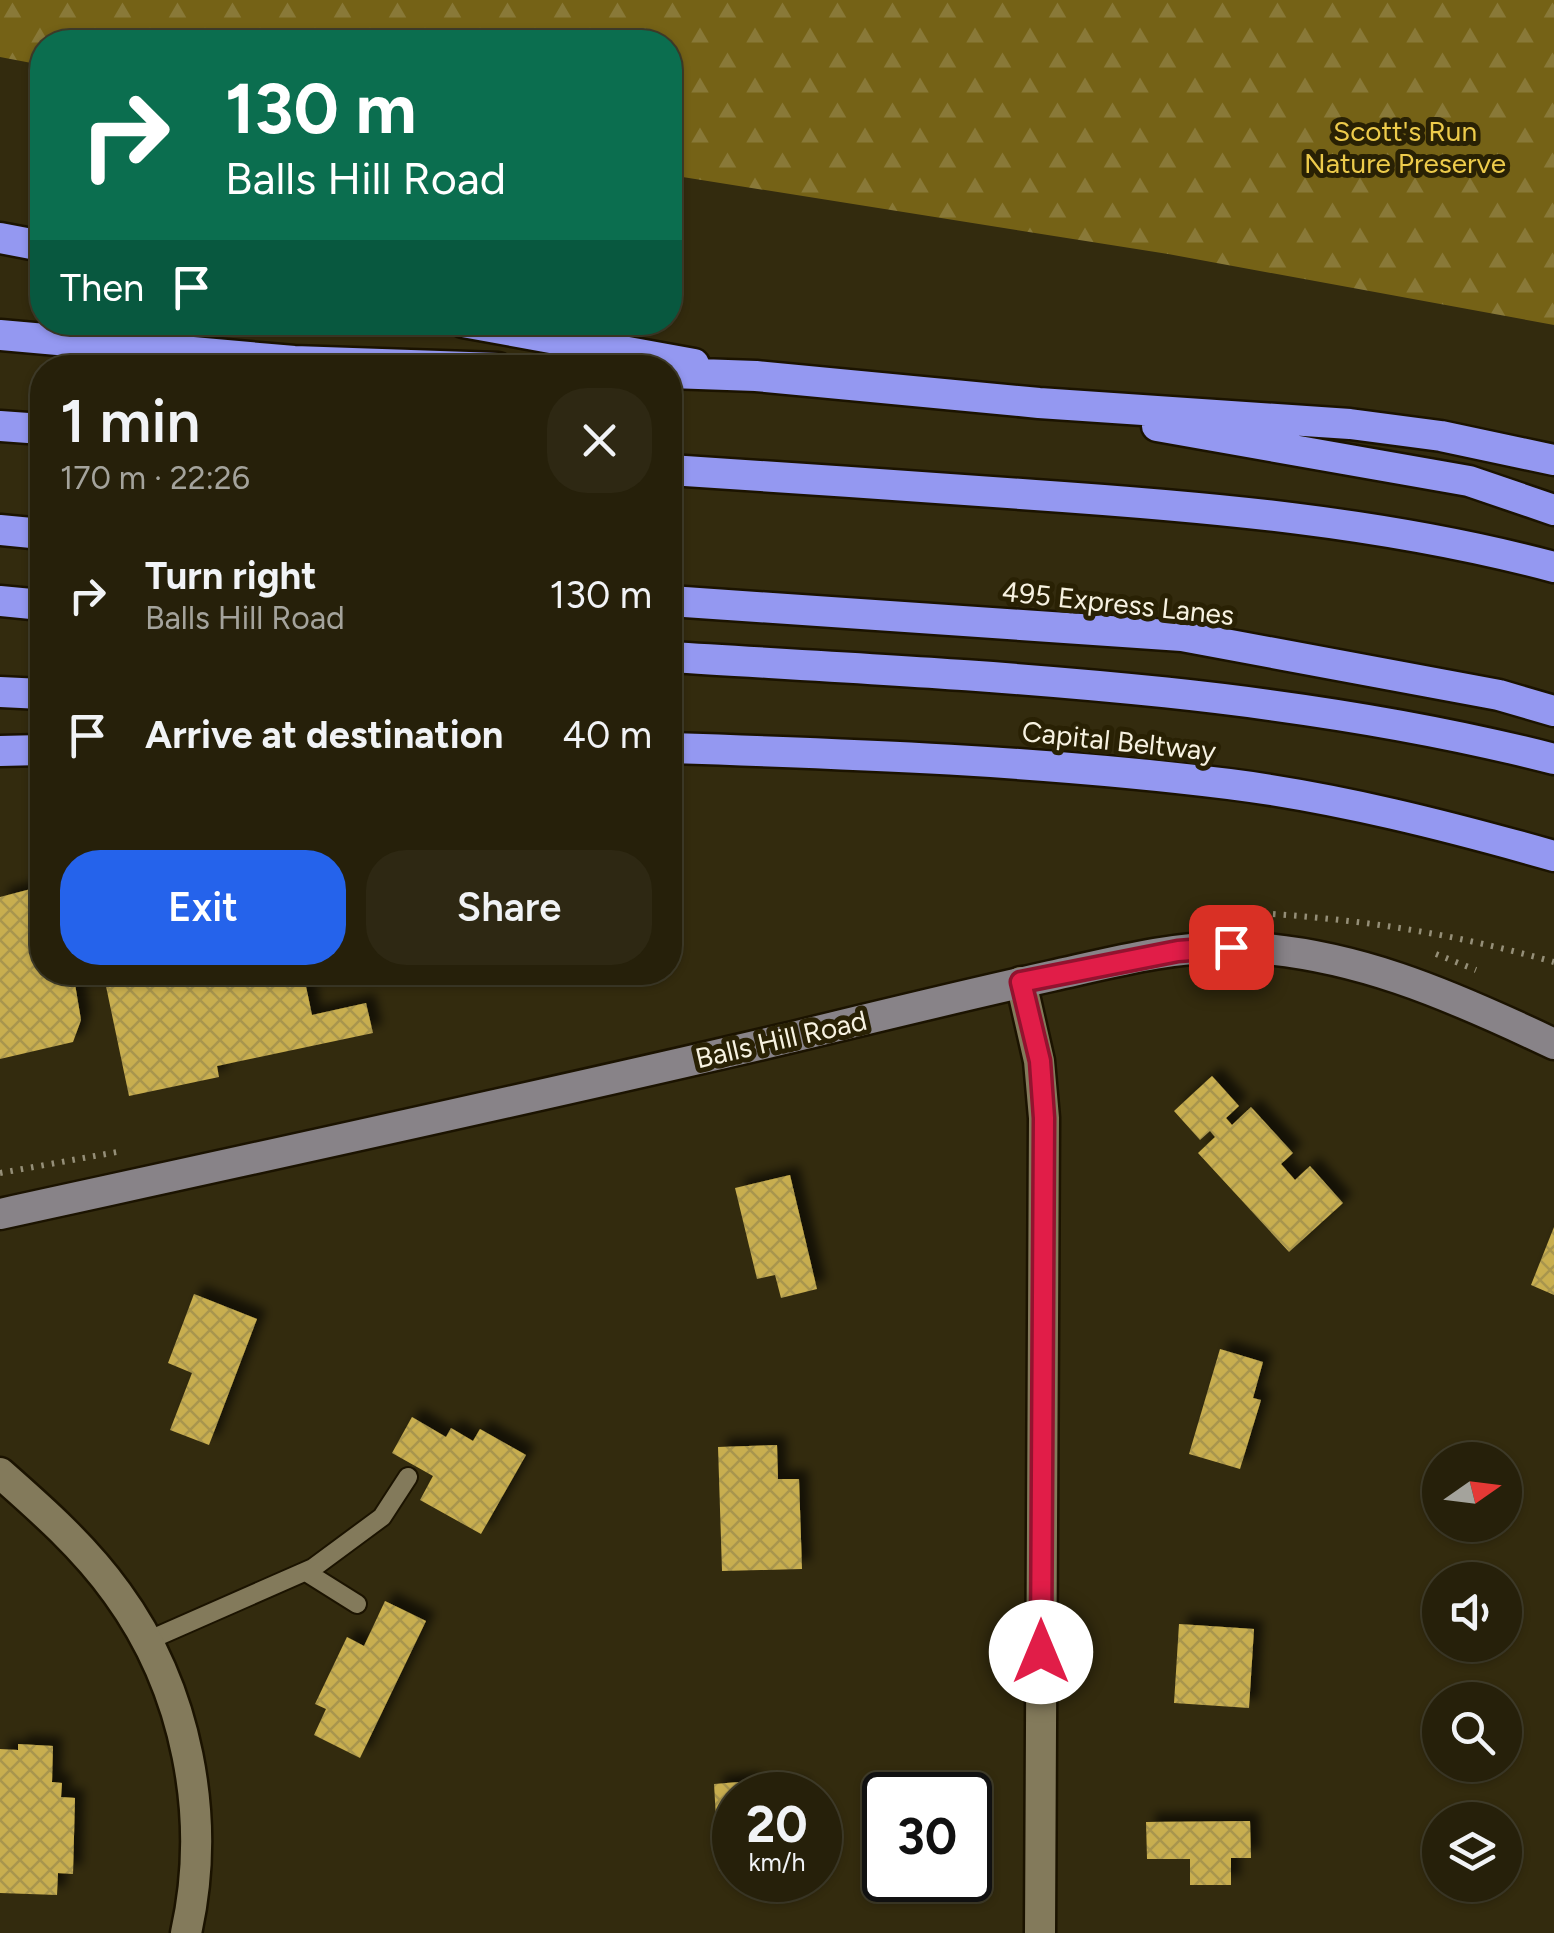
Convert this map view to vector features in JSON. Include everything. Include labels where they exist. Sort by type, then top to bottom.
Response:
[{"type":"highway","points":[[0,238],[30,244]]},
{"type":"highway","points":[[0,335],[226,355]]},
{"type":"highway","points":[[534,335],[642,355]]},
{"type":"highway","points":[[682,362],[756,376]]},
{"type":"highway","points":[[682,373],[756,376],[1038,404],[1350,424],[1440,436],[1554,460]]},
{"type":"highway","points":[[1038,404],[1468,481],[1554,510]]},
{"type":"highway","points":[[0,426],[30,428]]},
{"type":"highway","points":[[682,471],[1167,504],[1319,521],[1497,552],[1554,568]]},
{"type":"highway","points":[[0,530],[30,533]]},
{"type":"highway","points":[[0,601],[30,604]]},
{"type":"highway","name":"495 Express Lanes","points":[[682,602],[1182,636],[1499,695],[1554,711]]},
{"type":"highway","points":[[682,658],[1023,679],[1260,705],[1478,740],[1554,759]]},
{"type":"highway","points":[[0,692],[30,693]]},
{"type":"highway","name":"Capital Beltway","points":[[682,748],[921,756],[1232,785],[1447,827],[1554,856]]},
{"type":"highway","points":[[0,752],[30,751]]},
{"type":"street","name":"Balls Hill Road","points":[[0,1214],[528,1099],[1021,982],[1178,951],[1231,947],[1294,952],[1366,966],[1444,994],[1554,1044]]},
{"type":"street","points":[[1021,982],[1040,1061],[1044,1118],[1040,1933]]},
{"type":"street","points":[[0,1473],[78,1545],[117,1593],[147,1641],[170,1694],[187,1750],[196,1808],[196,1869],[186,1933]]},
{"type":"lane","points":[[147,1641],[306,1572],[382,1516],[408,1478]]},
{"type":"lane","points":[[306,1572],[357,1604]]},
{"type":"green space","name":"Scott's Run Nature Preserve","points":[[0,0],[1554,0],[1554,325],[1168,254],[682,177],[682,30],[30,30],[30,63],[0,57]]},
{"type":"building","points":[[30,889],[30,985],[75,985],[81,1020],[73,1042],[0,1059],[0,897]]},
{"type":"building","points":[[106,985],[306,985],[312,1015],[366,1003],[373,1033],[217,1066],[219,1077],[129,1096]]},
{"type":"building","points":[[1212,1076],[1239,1106],[1226,1118],[1232,1125],[1251,1107],[1293,1153],[1281,1164],[1295,1180],[1310,1166],[1343,1203],[1289,1252],[1198,1153],[1215,1137],[1210,1131],[1200,1140],[1174,1111]]},
{"type":"building","points":[[790,1175],[817,1289],[781,1298],[775,1275],[757,1279],[735,1188]]},
{"type":"building","points":[[1554,1227],[1554,1295],[1531,1285]]},
{"type":"building","points":[[194,1294],[257,1319],[209,1445],[170,1430],[192,1373],[168,1363]]},
{"type":"building","points":[[1220,1349],[1263,1362],[1253,1398],[1261,1400],[1240,1469],[1189,1454]]},
{"type":"building","points":[[412,1417],[446,1437],[451,1428],[473,1441],[480,1429],[526,1455],[481,1534],[420,1500],[433,1476],[392,1453]]},
{"type":"building","points":[[777,1445],[778,1479],[799,1479],[802,1569],[722,1571],[718,1447]]},
{"type":"building","points":[[385,1601],[426,1621],[360,1758],[314,1735],[326,1709],[315,1704],[347,1637],[364,1646]]},
{"type":"building","points":[[1179,1624],[1254,1629],[1249,1708],[1174,1703]]},
{"type":"building","points":[[18,1744],[53,1746],[52,1782],[62,1783],[61,1797],[75,1798],[73,1874],[58,1873],[57,1895],[0,1893],[0,1749],[18,1750]]},
{"type":"building","points":[[1250,1821],[1251,1858],[1231,1858],[1231,1885],[1190,1885],[1190,1859],[1147,1859],[1146,1822]]},
{"type":"route","points":[[1041,1652],[1044,1118],[1040,1061],[1021,982],[1178,951],[1231,947]]}]
